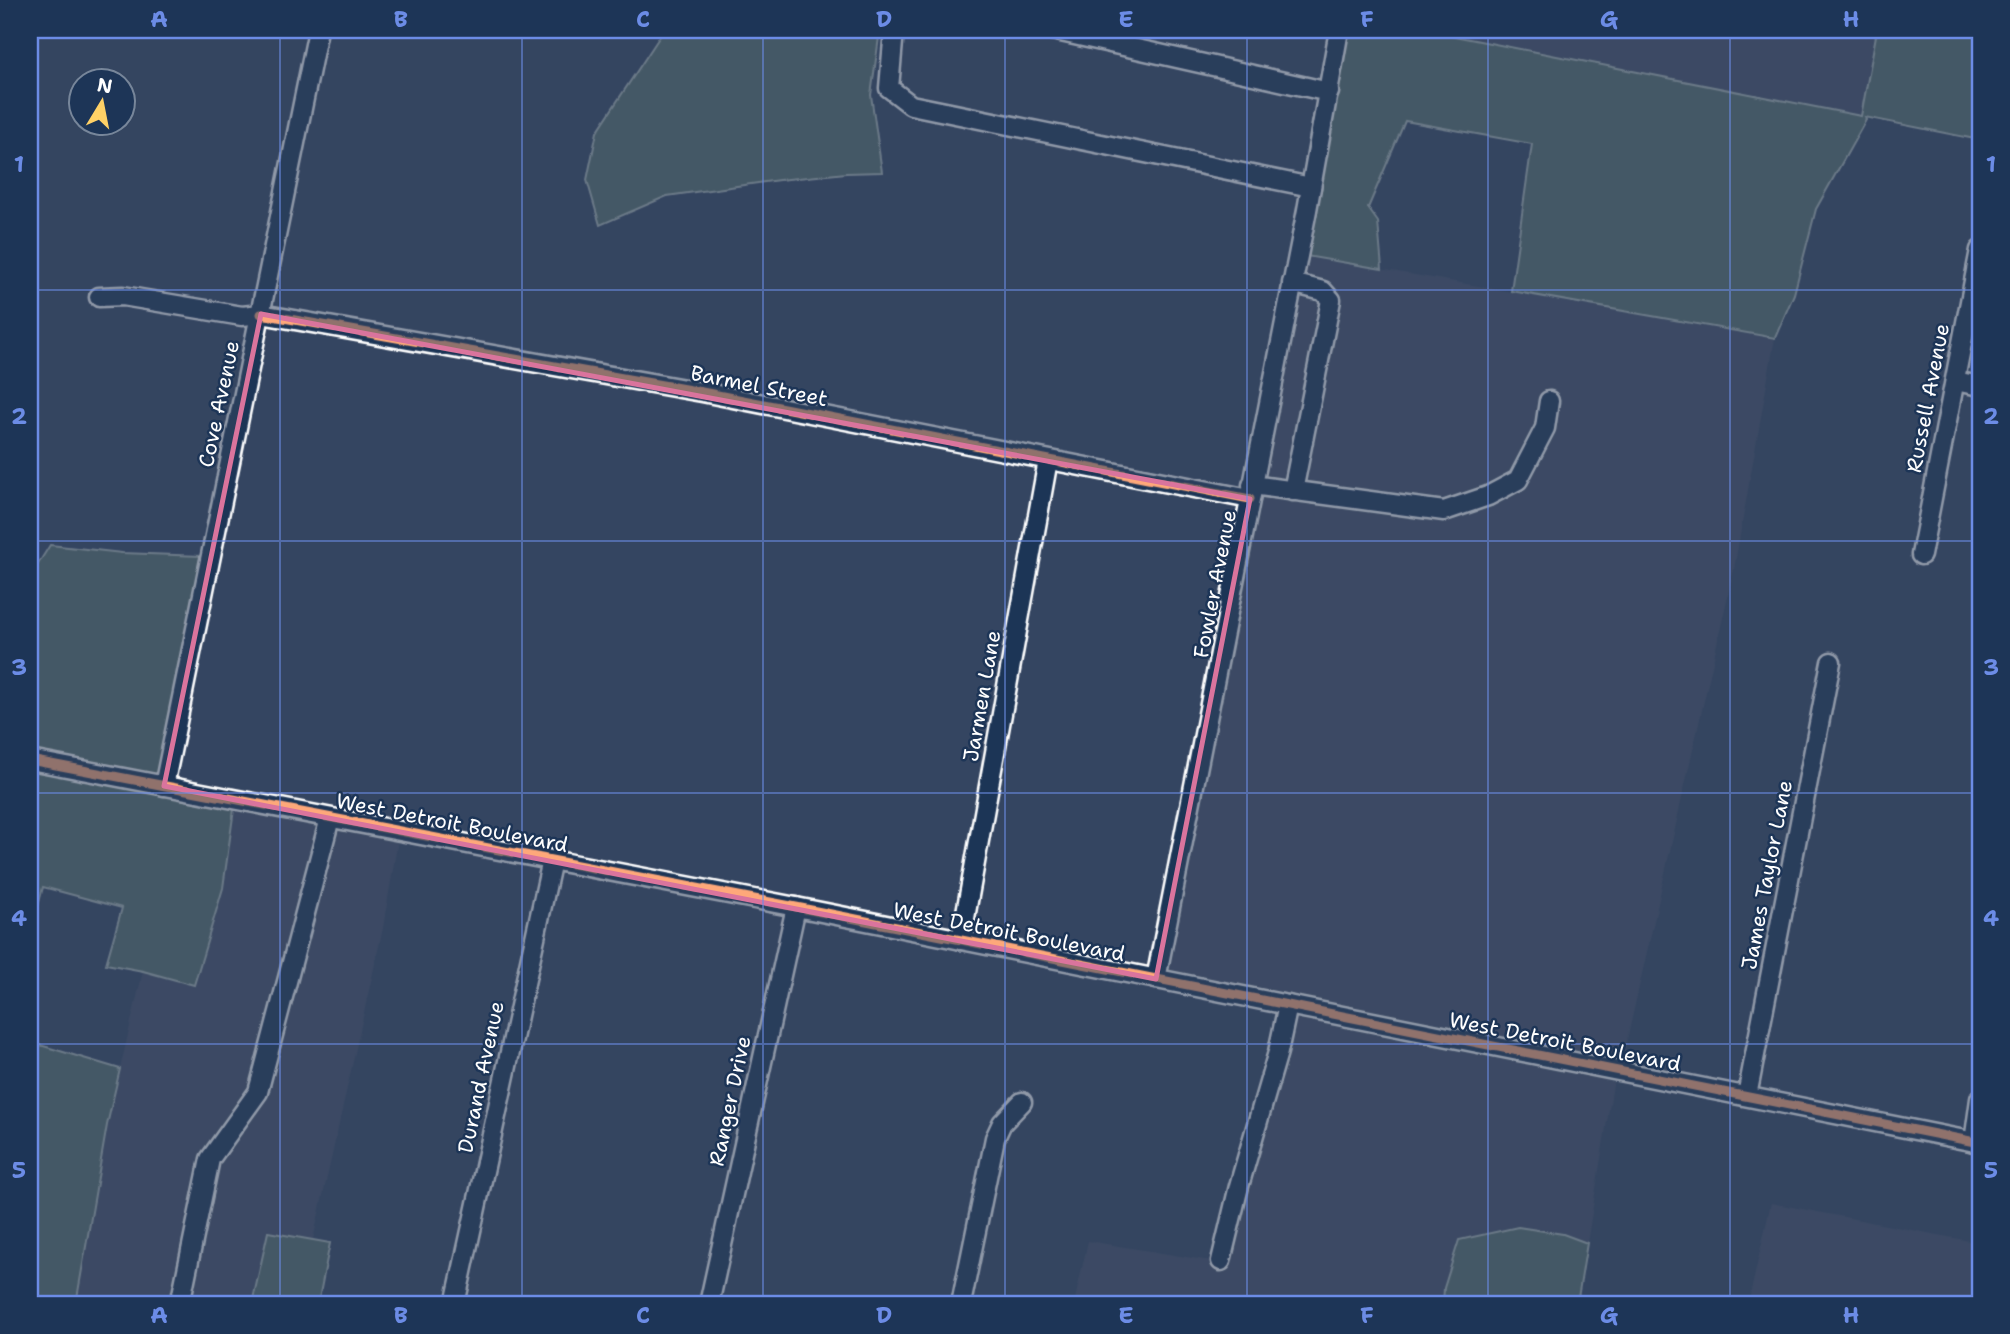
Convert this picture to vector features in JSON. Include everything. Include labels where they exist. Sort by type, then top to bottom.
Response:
[{"type":"street","name":"Cove Avenue","points":[[164,786],[318,30]]},
{"type":"street","points":[[894,30],[889,88],[911,105],[1311,187]]},
{"type":"street","points":[[1052,30],[1329,92]]},
{"type":"street","name":"Fowler Avenue","points":[[1156,979],[1311,187],[1339,30]]},
{"type":"street","name":"Russell Avenue","points":[[1921,555],[1980,250]]},
{"type":"street","points":[[1292,283],[1323,290],[1331,300],[1293,491]]},
{"type":"street","name":"Barmel Street","points":[[100,297],[122,296],[242,316],[261,314],[702,392],[1048,460],[1251,492],[1293,491],[1444,512],[1488,496],[1518,480],[1545,428],[1549,401]]},
{"type":"street","points":[[1955,381],[1980,386]]},
{"type":"street","name":"Jarmen Lane","points":[[961,940],[1048,460]]},
{"type":"street","name":"James Taylor Lane","points":[[1747,1096],[1831,662]]},
{"type":"street","name":"West Detroit Boulevard","points":[[30,760],[796,907],[1977,1143]]},
{"type":"street","points":[[180,1304],[210,1159],[258,1092],[330,818]]},
{"type":"street","name":"Durand Avenue","points":[[455,1304],[552,860]]},
{"type":"street","name":"Ranger Drive","points":[[709,1304],[796,907]]},
{"type":"street","points":[[1221,1261],[1288,1006]]},
{"type":"street","points":[[1977,1143],[1980,1100]]},
{"type":"street","points":[[961,1304],[995,1138],[1002,1123],[1022,1102]]},
{"type":"highlighted area","points":[[261,314],[1250,499],[1156,979],[164,786]]},
{"type":"shaded area","points":[[1424,30],[1877,30],[1862,116]]},
{"type":"shaded area","points":[[1306,256],[1775,338],[1734,569],[1622,1062],[1166,972]]},
{"type":"shaded area","points":[[234,809],[398,840],[383,928],[313,1240],[268,1232],[252,1304],[76,1304],[107,1124],[143,971],[194,985],[223,888]]},
{"type":"shaded area","points":[[1293,1016],[1614,1079],[1587,1243],[1563,1234],[1444,1288],[1443,1304],[1074,1304],[1088,1241],[1211,1261],[1269,1052]]},
{"type":"shaded area","points":[[1771,1203],[1980,1243],[1980,1304],[1748,1304]]},
{"type":"green space","points":[[664,30],[880,30],[871,95],[882,172],[779,180],[667,196],[600,225],[587,180],[597,132]]},
{"type":"green space","points":[[1348,30],[1424,30],[1861,116],[1877,30],[1980,30],[1980,140],[1865,117],[1866,120],[1816,209],[1794,294],[1775,338],[1511,291],[1532,144],[1405,121],[1368,208],[1378,222],[1382,269],[1306,256]]},
{"type":"green space","points":[[50,545],[122,553],[201,556],[157,775],[30,751],[30,577]]},
{"type":"green space","points":[[30,770],[234,809],[223,888],[194,985],[106,964],[122,908],[43,887],[30,937]]},
{"type":"green space","points":[[30,1042],[120,1069],[107,1125],[76,1304],[30,1304]]},
{"type":"green space","points":[[1518,1227],[1563,1234],[1587,1243],[1577,1304],[1443,1304],[1444,1288],[1459,1240]]},
{"type":"green space","points":[[268,1232],[330,1243],[318,1304],[252,1304]]},
{"type":"cycle path","points":[[261,314],[702,392],[1250,499]]},
{"type":"cycle path","points":[[30,760],[796,907],[1980,1143]]}]
